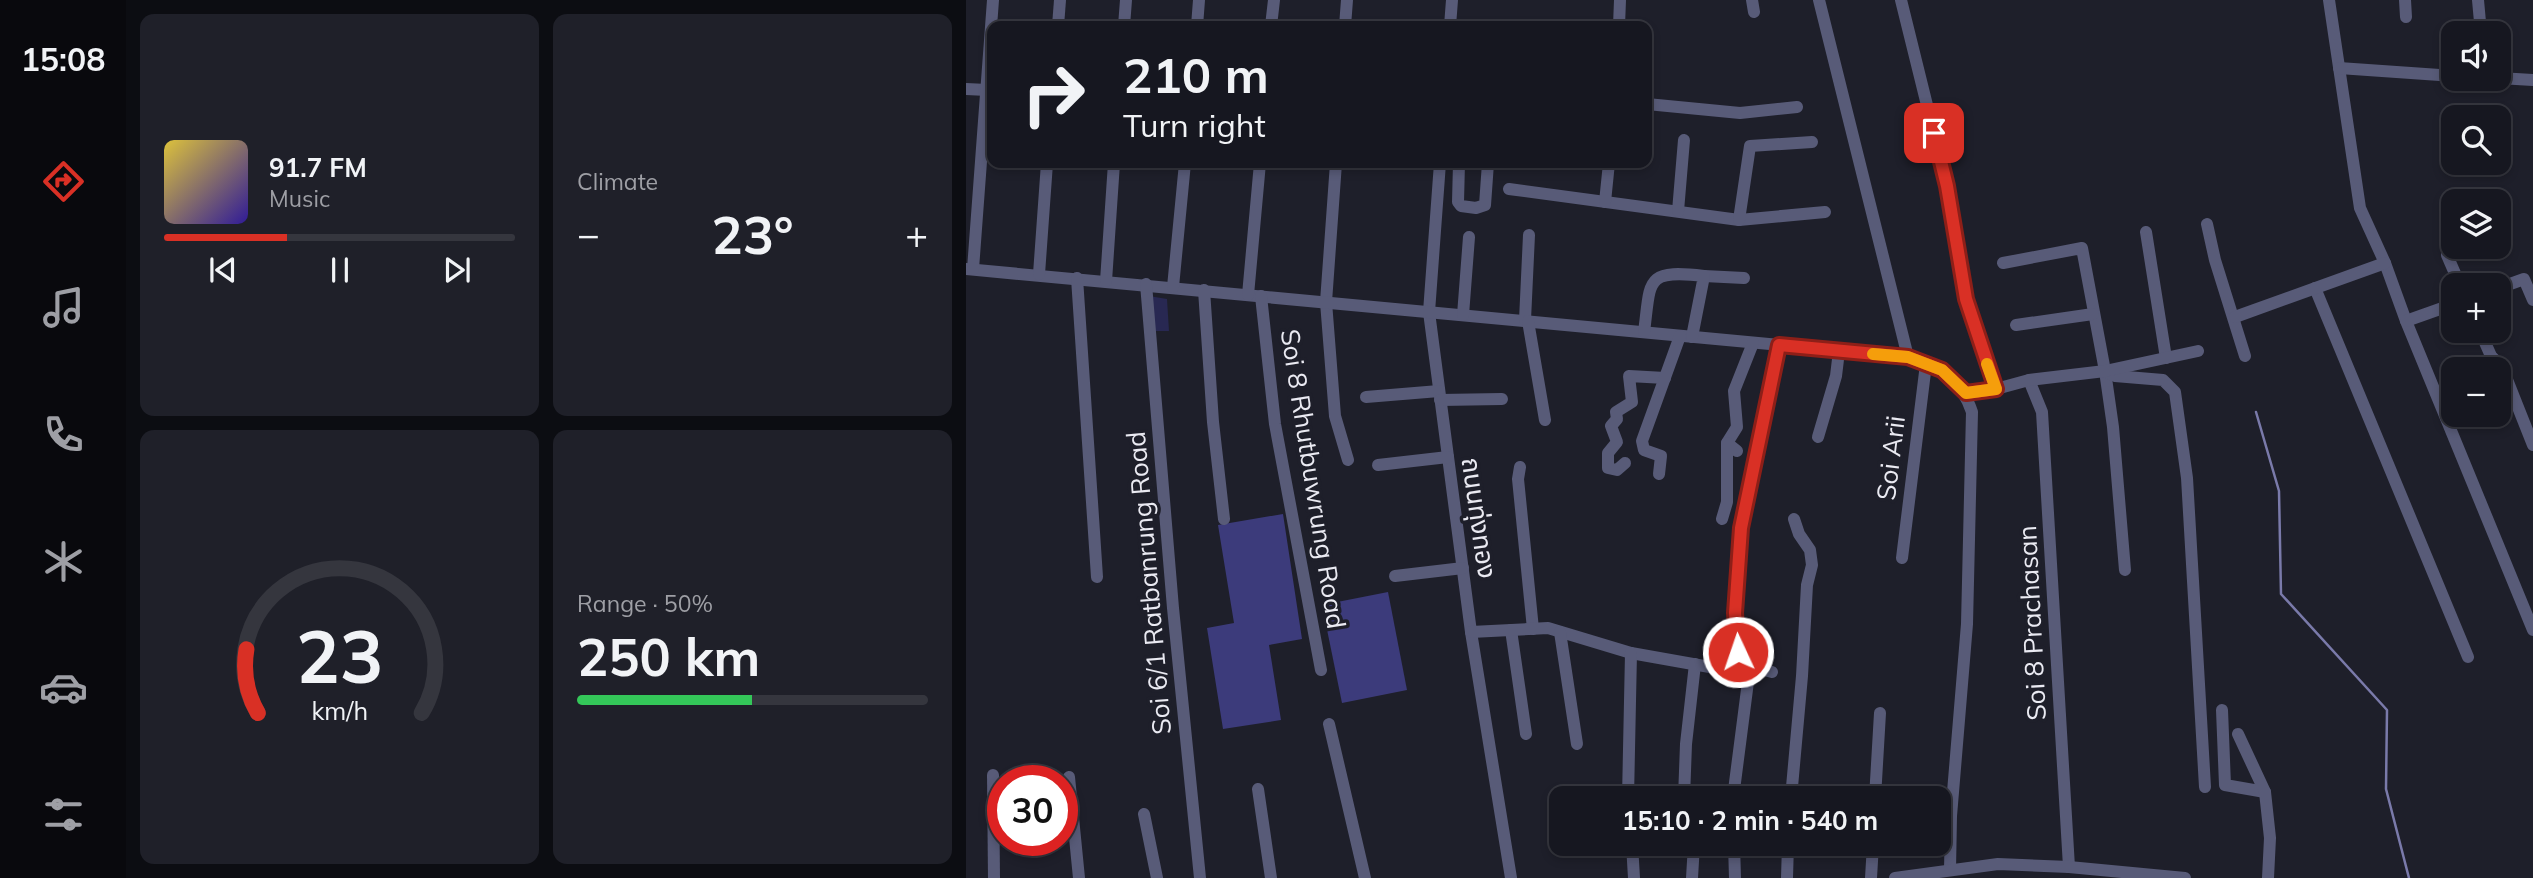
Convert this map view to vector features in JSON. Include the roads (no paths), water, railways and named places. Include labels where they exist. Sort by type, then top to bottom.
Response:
[{"type":"street","points":[[992,21],[993,0]]},
{"type":"street","points":[[1058,21],[1060,0]]},
{"type":"street","points":[[1124,21],[1126,0]]},
{"type":"street","points":[[1197,21],[1199,0]]},
{"type":"street","points":[[1272,21],[1274,0]]},
{"type":"street","points":[[1345,21],[1347,0]]},
{"type":"street","points":[[1450,21],[1452,0]]},
{"type":"street","points":[[1619,21],[1620,0]]},
{"type":"street","points":[[1819,0],[1908,357]]},
{"type":"street","points":[[1901,0],[1947,186],[1966,299],[1996,389]]},
{"type":"street","points":[[2329,0],[2360,208],[2385,262],[2406,321],[2533,630]]},
{"type":"street","points":[[2405,0],[2406,17]]},
{"type":"street","points":[[2478,0],[2480,21]]},
{"type":"street","points":[[2339,68],[2441,75]]},
{"type":"street","points":[[2511,79],[2533,80]]},
{"type":"street","points":[[966,89],[987,90],[969,269],[1908,357],[1942,370],[1966,393],[1972,412],[1967,624],[1951,816],[1950,870]]},
{"type":"street","points":[[1652,104],[1740,113],[1797,107]]},
{"type":"street","points":[[1678,211],[1684,140]]},
{"type":"street","points":[[1740,220],[1750,146],[1812,142]]},
{"type":"street","points":[[1039,274],[1047,168]]},
{"type":"street","points":[[1106,281],[1114,168]]},
{"type":"street","points":[[1174,287],[1185,168]]},
{"type":"street","name":"Soi 8 Rhutbuwrung Road","points":[[1260,168],[1255,295],[1275,424],[1321,670]]},
{"type":"street","points":[[1336,168],[1326,302],[1335,416],[1348,460]]},
{"type":"street","name":"ถนนทุ่งทอง","points":[[1440,168],[1429,312],[1471,632],[1511,878]]},
{"type":"street","points":[[1459,168],[1458,202],[1461,206],[1476,208],[1485,205],[1488,168]]},
{"type":"street","points":[[1605,202],[1608,168]]},
{"type":"street","points":[[1509,189],[1740,220],[1825,212]]},
{"type":"street","points":[[2207,224],[2215,260],[2245,356]]},
{"type":"street","points":[[2146,232],[2166,358]]},
{"type":"street","points":[[1529,235],[1526,321],[1545,420]]},
{"type":"street","points":[[1463,315],[1469,237]]},
{"type":"street","points":[[2003,263],[2082,248],[2113,427],[2125,570]]},
{"type":"street","points":[[2235,317],[2385,262]]},
{"type":"street","points":[[1644,332],[1650,284],[1657,277],[1666,274],[1744,278]]},
{"type":"street","points":[[1659,474],[1661,456],[1644,450],[1642,441],[1665,378],[1686,336],[1704,276]]},
{"type":"street","points":[[1077,278],[1097,577]]},
{"type":"street","points":[[2511,284],[2524,279],[2533,300]]},
{"type":"street","name":"Soi 6/1 Ratbanrung Road","points":[[1146,285],[1173,608],[1200,878]]},
{"type":"street","points":[[2315,288],[2468,657]]},
{"type":"street","points":[[1204,290],[1213,422],[1224,519]]},
{"type":"street","points":[[2406,321],[2441,309]]},
{"type":"street","points":[[2016,325],[2093,314]]},
{"type":"street","points":[[1722,519],[1727,502],[1727,443],[1737,427],[1734,391],[1753,343]]},
{"type":"street","points":[[2485,343],[2491,356],[2502,367],[2533,445]]},
{"type":"street","points":[[1734,786],[1744,673],[1735,613],[1741,528],[1779,345]]},
{"type":"street","points":[[1818,437],[1836,376],[1839,351]]},
{"type":"street","points":[[1966,393],[1996,389],[2029,380],[2105,371],[2198,351]]},
{"type":"street","name":"Soi Arii","points":[[1902,558],[1926,364]]},
{"type":"street","points":[[2105,371],[2115,376],[2163,380],[2175,392],[2187,478],[2205,787]]},
{"type":"street","points":[[1625,463],[1617,470],[1608,468],[1608,453],[1617,442],[1611,426],[1617,419],[1616,412],[1632,402],[1629,376],[1665,378]]},
{"type":"street","name":"Soi 8 Prachasan","points":[[2029,380],[2042,412],[2069,867]]},
{"type":"street","points":[[1366,397],[1440,395],[1502,399]]},
{"type":"street","points":[[1727,443],[1737,451]]},
{"type":"street","points":[[1378,465],[1448,457]]},
{"type":"street","points":[[1520,467],[1518,478],[1533,629]]},
{"type":"street","points":[[1792,786],[1807,585],[1812,565],[1810,550],[1799,534],[1794,519]]},
{"type":"street","points":[[1395,576],[1463,568]]},
{"type":"street","points":[[1471,632],[1548,628],[1631,653],[1744,673],[1761,669],[1772,672]]},
{"type":"street","points":[[1511,630],[1526,734]]},
{"type":"street","points":[[1560,632],[1577,744]]},
{"type":"street","points":[[1628,786],[1631,653]]},
{"type":"street","points":[[1684,786],[1695,664]]},
{"type":"street","points":[[2222,710],[2225,785],[2265,792]]},
{"type":"street","points":[[1876,786],[1880,713]]},
{"type":"street","points":[[1329,724],[1365,878]]},
{"type":"street","points":[[2238,734],[2265,792],[2270,838],[2268,878]]},
{"type":"street","points":[[1258,789],[1271,878]]},
{"type":"street","points":[[1144,814],[1157,878]]},
{"type":"street","points":[[994,856],[994,878]]},
{"type":"street","points":[[1077,856],[1079,878]]},
{"type":"street","points":[[1633,856],[1634,878]]},
{"type":"street","points":[[1692,878],[1693,856]]},
{"type":"street","points":[[1734,856],[1735,878]]},
{"type":"street","points":[[1787,878],[1788,856]]},
{"type":"street","points":[[1871,878],[1872,856]]},
{"type":"street","points":[[1895,878],[1950,870],[2055,872],[2069,867],[2185,878]]},
{"type":"waterway","points":[[2256,412],[2279,491],[2281,594],[2387,710],[2386,789],[2409,878]]}]
